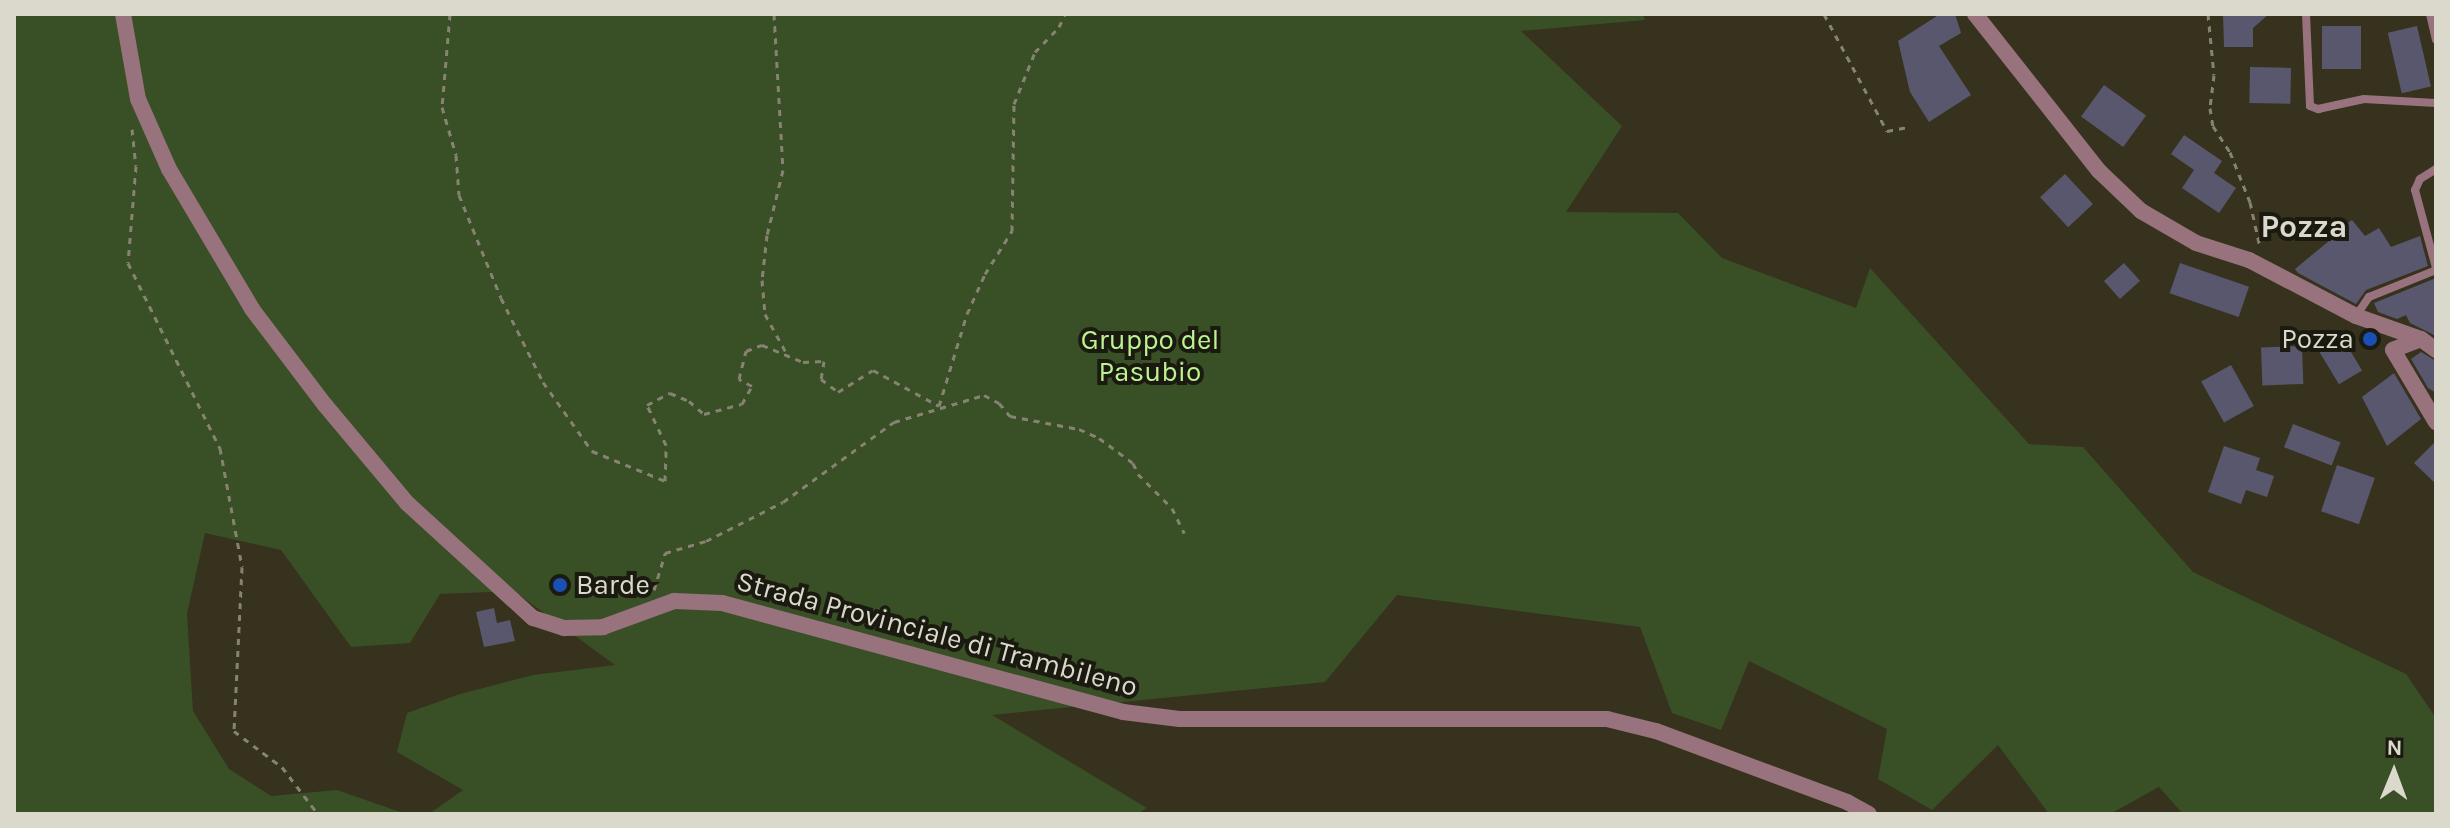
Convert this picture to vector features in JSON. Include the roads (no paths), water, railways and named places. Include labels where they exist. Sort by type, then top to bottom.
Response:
[{"type":"street","name":"Strada Provinciale di Trambileno","points":[[123,14],[138,99],[169,169],[252,309],[325,405],[407,503],[533,618],[564,628],[603,627],[674,601],[722,603],[1123,712],[1166,718],[1607,719],[1656,731],[1847,802],[1869,814]]},
{"type":"street","points":[[1975,14],[2099,171],[2141,211],[2196,243],[2260,267],[2356,316],[2421,339],[2436,350]]},
{"type":"street","points":[[2421,339],[2393,350],[2436,422]]},
{"type":"lane","points":[[2306,14],[2310,106],[2318,109],[2364,99],[2436,103]]},
{"type":"lane","points":[[2430,14],[2436,39]]},
{"type":"lane","points":[[2356,316],[2369,297],[2436,269],[2434,247],[2415,190],[2420,179],[2436,169]]},
{"type":"place","name":"Pozza","points":[[2370,339]]},
{"type":"place","name":"Barde","points":[[560,585]]},
{"type":"district","name":"Pozza","points":[[2304,227]]},
{"type":"park label","name":"Gruppo del Pasubio","points":[[1150,356]]}]
